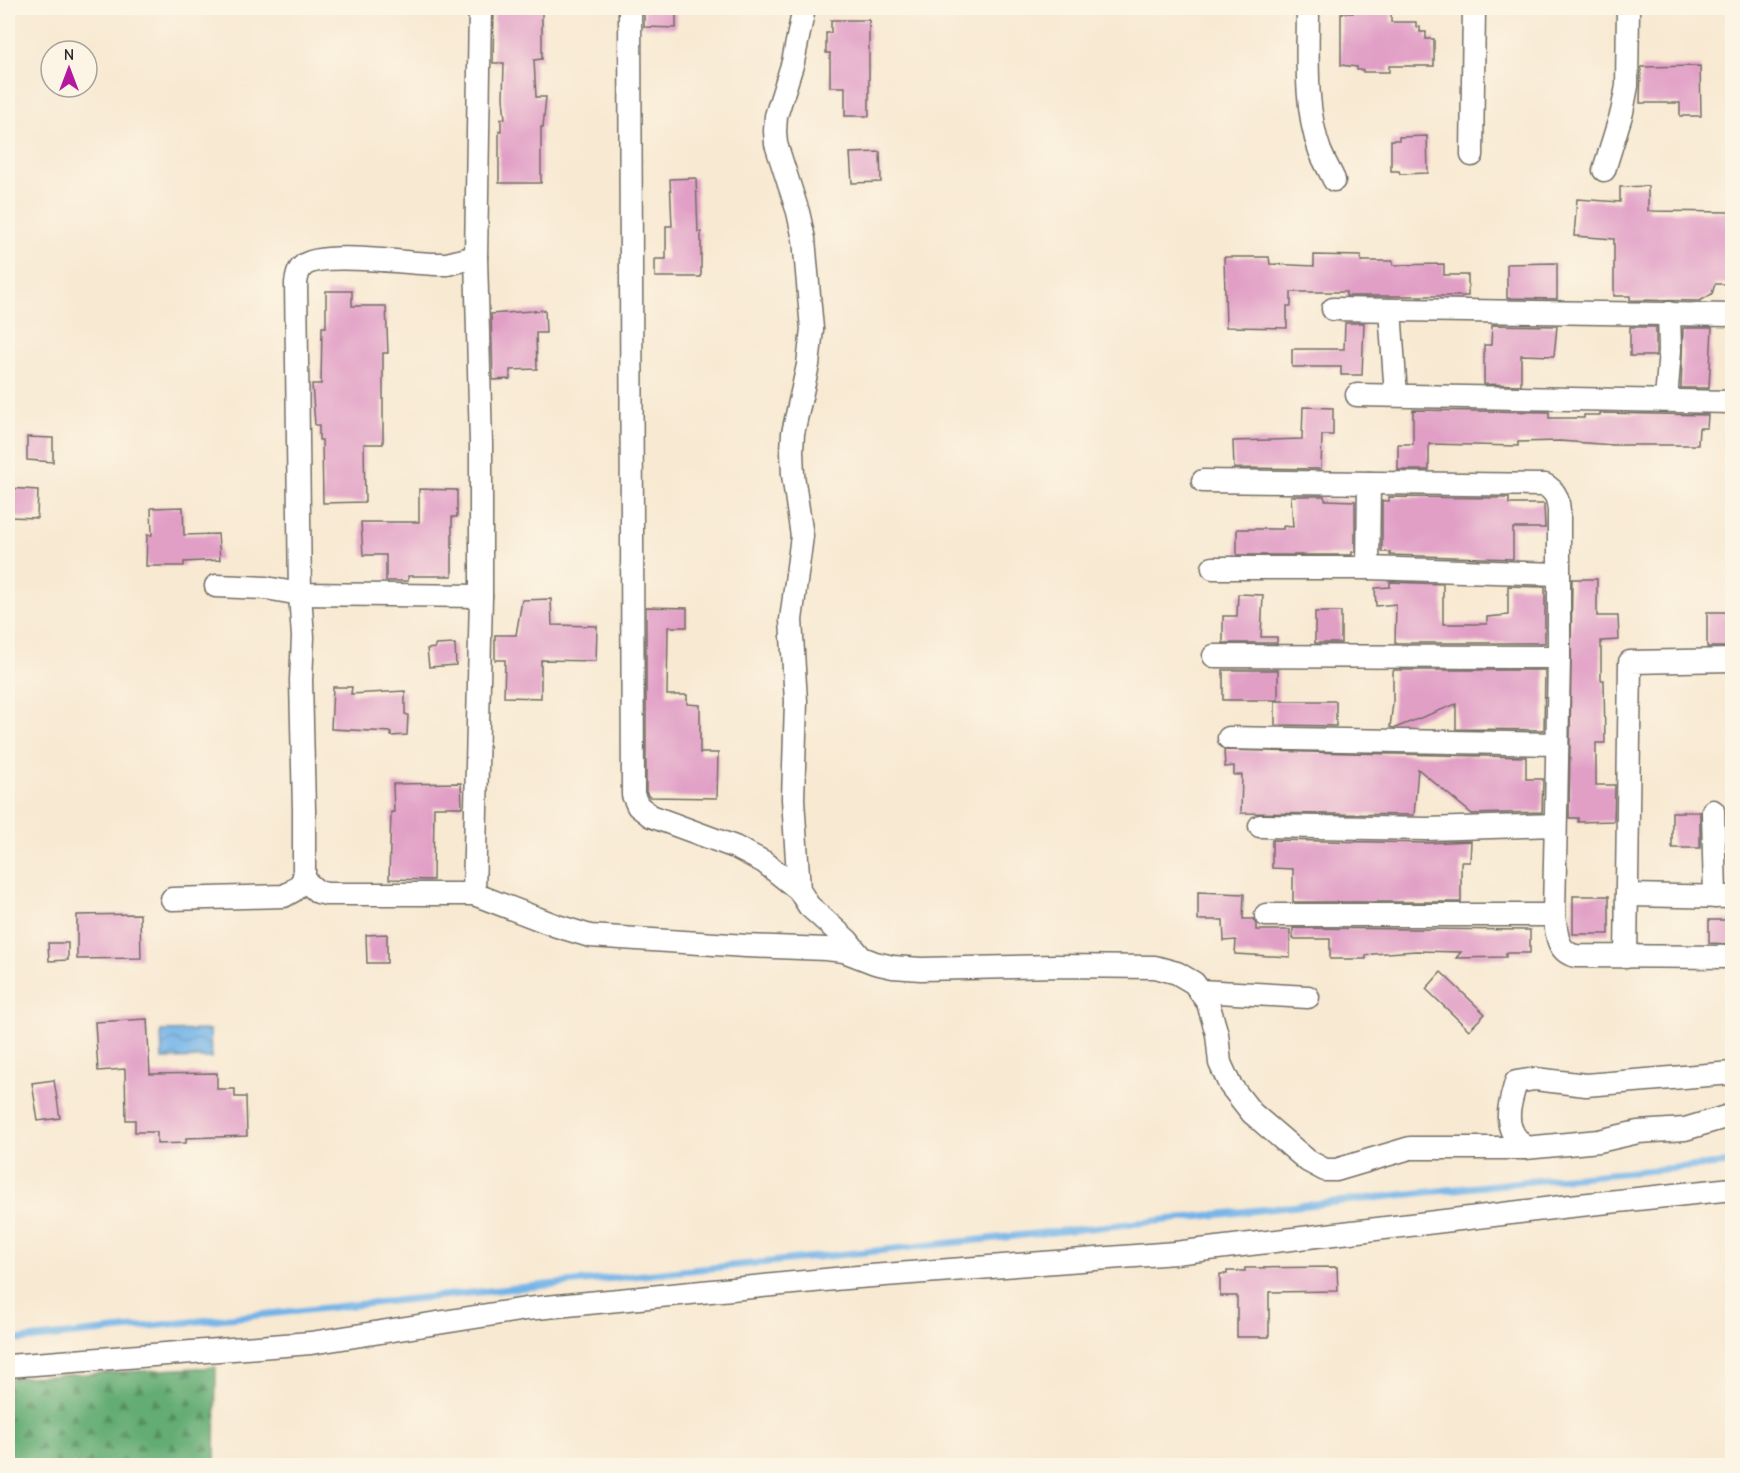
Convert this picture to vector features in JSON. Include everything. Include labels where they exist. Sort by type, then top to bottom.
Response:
[{"type":"street","points":[[474,894],[481,596],[481,444],[476,257],[480,8]]},
{"type":"street","points":[[630,8],[633,795],[638,806],[651,816],[735,847],[764,862],[799,890],[808,906],[848,941],[861,957]]},
{"type":"street","points":[[799,890],[794,799],[796,701],[791,620],[802,536],[793,475],[792,451],[793,433],[808,365],[812,328],[804,239],[798,212],[776,144],[775,131],[804,8]]},
{"type":"street","points":[[1308,8],[1309,92],[1313,123],[1320,150],[1334,180]]},
{"type":"street","points":[[1472,155],[1474,8]]},
{"type":"street","points":[[1604,170],[1622,112],[1627,86],[1628,8]]},
{"type":"street","points":[[172,899],[284,896],[304,880],[301,680],[303,637],[300,594],[296,283],[298,273],[303,266],[313,261],[326,259],[436,264],[454,263],[476,257]]},
{"type":"street","points":[[1333,309],[1732,315]]},
{"type":"street","points":[[1390,310],[1396,395]]},
{"type":"street","points":[[1666,400],[1670,350],[1669,314]]},
{"type":"street","points":[[1357,395],[1732,402]]},
{"type":"street","points":[[1203,481],[1545,485],[1552,488],[1558,502],[1560,574],[1554,915],[1560,946],[1567,954],[1626,957],[1732,957]]},
{"type":"street","points":[[1368,568],[1369,483]]},
{"type":"street","points":[[1213,568],[1368,568],[1560,574]]},
{"type":"street","points":[[216,586],[266,588],[300,594],[481,596]]},
{"type":"street","points":[[1214,656],[1560,657]]},
{"type":"street","points":[[1626,957],[1630,662],[1732,660]]},
{"type":"street","points":[[1229,738],[1557,744]]},
{"type":"street","points":[[1628,895],[1724,897],[1713,811]]},
{"type":"street","points":[[1260,826],[1426,829],[1555,825]]},
{"type":"street","points":[[304,880],[318,892],[327,894],[474,894],[557,927],[590,936],[826,949],[844,951],[893,967],[921,969],[1056,966],[1155,967],[1177,973],[1194,983],[1208,1003],[1217,1034],[1220,1063],[1230,1085],[1252,1113],[1308,1161],[1325,1170],[1336,1170],[1410,1148],[1525,1148],[1599,1141],[1638,1132],[1685,1129],[1732,1115]]},
{"type":"street","points":[[1266,915],[1554,915]]},
{"type":"street","points":[[1200,991],[1308,997]]},
{"type":"street","points":[[1525,1148],[1512,1132],[1509,1120],[1510,1102],[1516,1082],[1535,1079],[1586,1085],[1732,1072]]},
{"type":"street","points":[[8,1366],[311,1344],[526,1309],[845,1278],[1175,1253],[1732,1189]]},
{"type":"green space","points":[[216,1367],[215,1465],[8,1465],[8,1378]]},
{"type":"water","points":[[210,1030],[211,1058],[162,1059],[161,1031]]},
{"type":"building","points":[[494,8],[542,8],[542,59],[534,60],[536,97],[546,97],[543,127],[541,127],[541,183],[499,183],[499,131],[501,131],[501,119],[505,119],[504,63],[493,63]]},
{"type":"building","points":[[644,8],[676,8],[676,28],[644,27]]},
{"type":"building","points":[[1353,8],[1391,8],[1391,22],[1416,22],[1416,27],[1420,27],[1420,32],[1426,32],[1426,39],[1434,39],[1434,66],[1389,66],[1389,72],[1363,72],[1363,70],[1357,70],[1357,67],[1341,65],[1341,13],[1353,13]]},
{"type":"building","points":[[831,20],[869,20],[869,116],[845,116],[845,87],[830,87],[830,53],[826,53],[826,33],[831,33]]},
{"type":"building","points":[[1700,66],[1701,116],[1680,116],[1680,103],[1640,103],[1641,67]]},
{"type":"building","points":[[1427,136],[1428,173],[1400,174],[1399,171],[1391,171],[1391,140],[1399,140],[1399,137]]},
{"type":"building","points":[[880,152],[881,182],[852,183],[850,153]]},
{"type":"building","points":[[696,178],[698,232],[701,232],[701,277],[655,277],[655,259],[666,259],[666,226],[672,226],[670,179]]},
{"type":"building","points":[[1648,186],[1648,211],[1732,212],[1732,284],[1715,284],[1712,294],[1700,301],[1630,300],[1630,296],[1614,296],[1614,239],[1574,236],[1577,199],[1620,202],[1620,187]]},
{"type":"building","points":[[1314,255],[1361,256],[1361,261],[1393,261],[1393,265],[1444,264],[1444,275],[1468,275],[1468,296],[1346,296],[1346,292],[1291,292],[1291,306],[1287,306],[1287,328],[1226,327],[1224,257],[1269,257],[1270,264],[1314,266]]},
{"type":"building","points":[[1557,263],[1557,299],[1507,298],[1507,264]]},
{"type":"building","points":[[326,291],[352,291],[352,306],[386,306],[388,353],[383,353],[383,444],[364,444],[365,502],[323,503],[322,440],[319,440],[319,425],[315,425],[312,384],[321,384],[322,327],[326,327]]},
{"type":"building","points":[[545,310],[546,333],[536,333],[537,369],[510,370],[510,379],[493,380],[491,314]]},
{"type":"building","points":[[1345,323],[1364,323],[1362,375],[1341,375],[1341,367],[1292,367],[1292,349],[1344,349]]},
{"type":"building","points":[[1492,325],[1557,326],[1554,356],[1521,355],[1521,385],[1484,384],[1484,345],[1491,345]]},
{"type":"building","points":[[1630,327],[1656,327],[1656,356],[1630,356]]},
{"type":"building","points":[[1683,328],[1712,328],[1709,388],[1681,388]]},
{"type":"building","points":[[1303,407],[1333,408],[1333,435],[1322,435],[1321,469],[1234,468],[1233,441],[1302,439]]},
{"type":"building","points":[[1413,410],[1549,412],[1549,418],[1584,418],[1584,415],[1600,415],[1600,413],[1708,415],[1707,428],[1699,428],[1698,445],[1613,445],[1560,441],[1518,442],[1518,446],[1429,444],[1429,470],[1398,470],[1398,444],[1413,444]]},
{"type":"building","points":[[27,437],[53,438],[53,462],[27,460]]},
{"type":"building","points":[[8,488],[38,490],[37,518],[8,517]]},
{"type":"building","points":[[419,489],[457,490],[457,517],[452,517],[452,576],[408,576],[408,581],[386,581],[386,555],[363,555],[361,522],[419,522]]},
{"type":"building","points":[[1291,496],[1324,496],[1325,500],[1355,501],[1355,552],[1352,552],[1352,555],[1237,555],[1237,529],[1293,527]]},
{"type":"building","points":[[1389,497],[1509,498],[1509,504],[1544,504],[1545,528],[1513,528],[1513,559],[1390,555],[1390,552],[1382,552],[1382,501],[1389,501]]},
{"type":"building","points":[[183,507],[184,535],[218,534],[220,560],[184,562],[184,566],[146,566],[147,535],[152,535],[151,508]]},
{"type":"building","points":[[1572,579],[1597,579],[1597,616],[1618,616],[1619,640],[1601,641],[1605,743],[1596,743],[1596,785],[1615,785],[1614,821],[1578,822],[1578,818],[1569,818]]},
{"type":"building","points":[[1390,582],[1443,584],[1443,624],[1487,624],[1487,617],[1508,615],[1508,586],[1545,587],[1545,643],[1395,643],[1396,604],[1376,606],[1375,588],[1390,587]]},
{"type":"building","points":[[1238,594],[1263,595],[1261,637],[1277,637],[1277,643],[1223,643],[1223,616],[1237,616]]},
{"type":"building","points":[[551,599],[552,625],[597,626],[596,661],[541,660],[541,698],[504,697],[505,660],[495,660],[495,635],[516,635],[522,600]]},
{"type":"building","points":[[646,607],[687,608],[687,627],[668,627],[667,695],[687,695],[687,704],[700,705],[700,753],[718,753],[717,798],[649,797],[646,792]]},
{"type":"building","points":[[1315,612],[1341,612],[1341,643],[1315,643]]},
{"type":"building","points":[[1707,612],[1732,612],[1732,647],[1707,647]]},
{"type":"building","points":[[455,644],[456,665],[429,667],[427,649],[435,648],[435,645]]},
{"type":"building","points":[[1223,670],[1278,670],[1278,700],[1223,700]]},
{"type":"building","points":[[1394,670],[1545,670],[1544,730],[1456,729],[1456,704],[1395,728],[1390,727]]},
{"type":"building","points":[[333,687],[352,687],[351,694],[405,691],[405,714],[408,715],[407,735],[391,736],[391,732],[331,729]]},
{"type":"building","points":[[1275,701],[1336,701],[1336,726],[1275,725]]},
{"type":"building","points":[[1224,750],[1526,757],[1526,779],[1543,779],[1542,812],[1472,814],[1418,769],[1414,815],[1241,813],[1242,775],[1234,775],[1234,766],[1225,767]]},
{"type":"building","points":[[461,783],[462,807],[434,807],[433,880],[389,879],[391,812],[394,812],[393,784]]},
{"type":"building","points":[[1672,812],[1700,812],[1700,848],[1672,848]]},
{"type":"building","points":[[1727,812],[1732,812],[1732,848],[1727,848]]},
{"type":"building","points":[[1272,840],[1426,843],[1471,841],[1470,862],[1461,862],[1461,902],[1293,902],[1293,869],[1272,868]]},
{"type":"building","points":[[1198,892],[1244,894],[1243,919],[1253,919],[1256,930],[1290,930],[1290,957],[1235,954],[1236,940],[1224,941],[1223,920],[1198,920]]},
{"type":"building","points":[[1573,896],[1609,896],[1609,934],[1573,934]]},
{"type":"building","points":[[140,914],[141,958],[77,959],[77,915]]},
{"type":"building","points":[[1709,920],[1732,920],[1732,944],[1709,943]]},
{"type":"building","points":[[1293,928],[1530,930],[1530,953],[1506,953],[1506,957],[1456,958],[1461,952],[1416,951],[1373,954],[1366,956],[1366,959],[1330,959],[1330,939],[1293,939]]},
{"type":"building","points":[[387,934],[387,963],[367,963],[366,935]]},
{"type":"building","points":[[48,943],[68,943],[68,960],[49,961]]},
{"type":"building","points":[[1441,972],[1485,1014],[1469,1030],[1426,989]]},
{"type":"building","points":[[147,1019],[150,1074],[217,1073],[217,1089],[235,1089],[235,1097],[246,1097],[247,1136],[186,1138],[186,1143],[157,1144],[157,1132],[135,1132],[135,1120],[126,1120],[125,1069],[98,1071],[95,1022]]},
{"type":"building","points":[[54,1080],[60,1118],[38,1121],[32,1083]]},
{"type":"building","points":[[1337,1267],[1338,1291],[1269,1292],[1269,1337],[1237,1337],[1237,1296],[1220,1296],[1220,1274],[1227,1274],[1227,1271],[1245,1271],[1245,1268]]},
{"type":"waterway","points":[[8,1341],[1532,1181],[1732,1163]]}]
